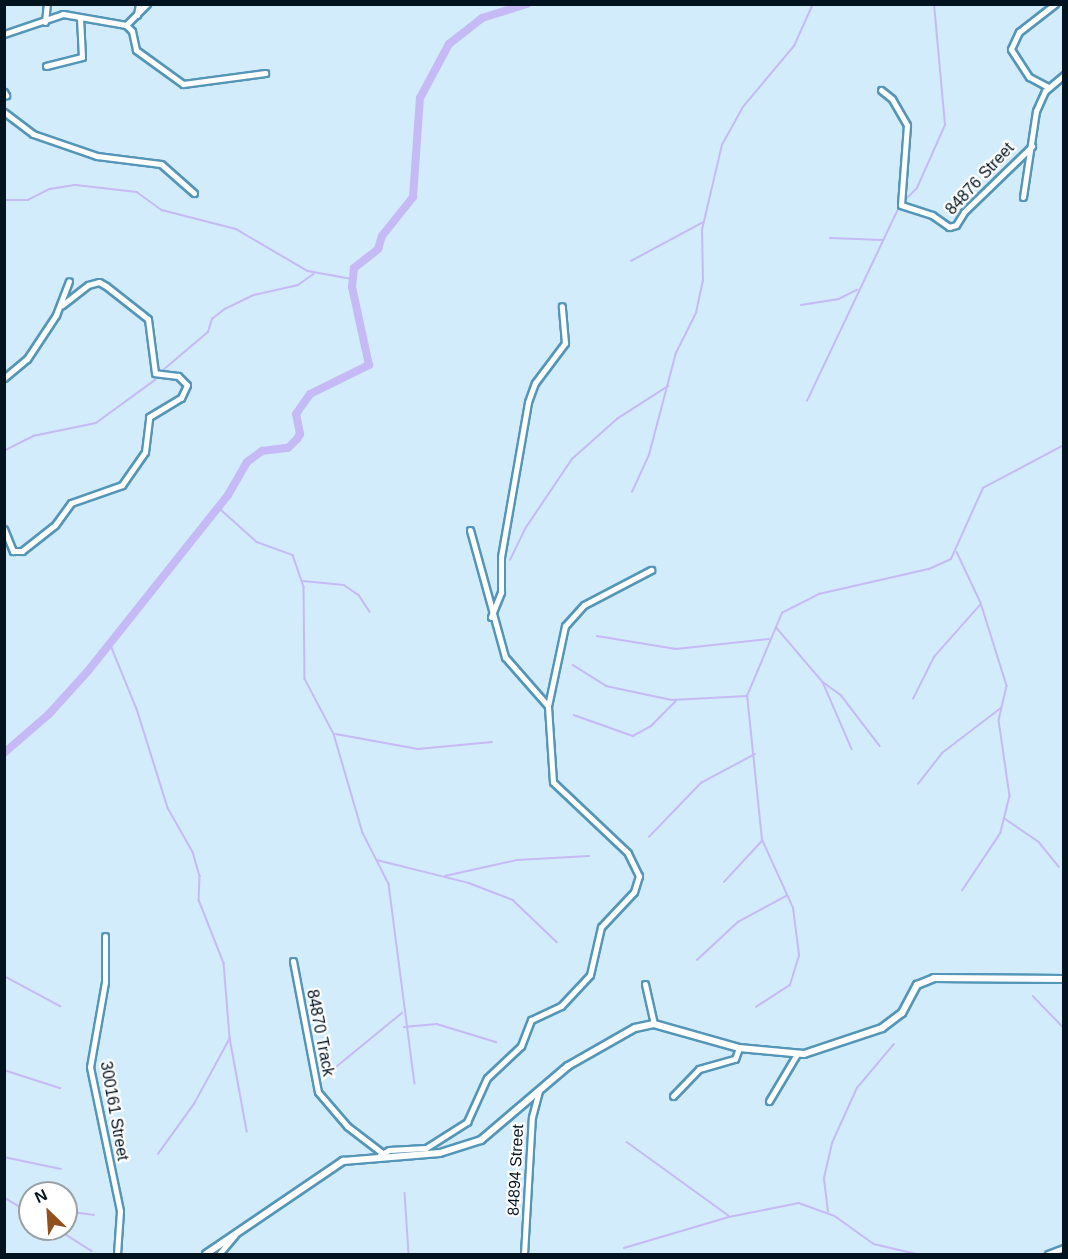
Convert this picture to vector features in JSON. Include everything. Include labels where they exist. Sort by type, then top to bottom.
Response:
[{"type":"street","points":[[45,22],[47,4]]},
{"type":"street","points":[[137,16],[139,4]]},
{"type":"street","points":[[126,25],[147,4]]},
{"type":"street","points":[[1048,87],[1029,77],[1011,49],[1019,32],[1055,4]]},
{"type":"street","points":[[4,34],[63,14],[126,25],[132,31],[136,50],[183,84],[265,73]]},
{"type":"street","points":[[46,66],[82,57],[80,17]]},
{"type":"street","points":[[1023,196],[1036,111],[1048,87],[1064,75]]},
{"type":"street","name":"84876 Street","points":[[881,90],[892,99],[907,126],[901,206],[932,215],[948,227],[956,225],[964,212],[1032,146]]},
{"type":"street","points":[[4,112],[33,134],[97,156],[161,164],[194,193]]},
{"type":"street","points":[[4,378],[27,359],[62,305],[69,281]]},
{"type":"street","points":[[4,529],[13,551],[22,551],[55,525],[71,503],[122,485],[145,452],[149,417],[181,398],[187,385],[178,376],[155,373],[148,319],[102,283],[88,285],[62,305]]},
{"type":"street","points":[[492,617],[501,592],[501,557],[528,402],[535,383],[565,343],[562,306]]},
{"type":"street","points":[[470,530],[492,617],[510,666],[548,705]]},
{"type":"street","points":[[206,1254],[333,1165],[381,1154],[426,1148],[467,1122],[487,1078],[521,1046],[531,1020],[561,1006],[590,975],[601,927],[637,885],[637,870],[622,846],[575,808],[553,782],[548,705],[565,626],[584,605],[651,570]]},
{"type":"street","name":"300161 Street","points":[[105,936],[105,981],[90,1068],[120,1211],[117,1254]]},
{"type":"street","name":"84870 Track","points":[[293,961],[318,1092],[347,1126],[381,1154]]},
{"type":"street","points":[[381,1154],[421,1156],[467,1146],[494,1132],[540,1088],[604,1042],[654,1024],[739,1048],[797,1054],[827,1050],[882,1028],[902,1013],[917,985],[934,978],[1064,979]]},
{"type":"street","points":[[645,984],[654,1024]]},
{"type":"street","points":[[673,1096],[699,1069],[735,1059],[739,1048]]},
{"type":"street","points":[[769,1101],[797,1054]]},
{"type":"street","name":"84894 Street","points":[[524,1254],[532,1117],[540,1088]]},
{"type":"street","points":[[219,1254],[235,1233]]},
{"type":"street","points":[[1048,1254],[1064,1248]]},
{"type":"waterway","points":[[4,753],[49,714],[88,671],[228,495],[247,462],[262,451],[288,448],[297,439],[300,434],[296,414],[310,394],[369,365],[352,287],[354,268],[378,249],[382,236],[413,197],[420,98],[449,44],[482,18],[527,4]]},
{"type":"waterway","points":[[632,492],[649,455],[676,353],[696,313],[703,281],[702,230],[722,145],[743,107],[794,46],[813,4]]},
{"type":"waterway","points":[[904,201],[917,188],[945,125],[934,4]]},
{"type":"waterway","points":[[4,200],[28,200],[50,189],[76,185],[137,192],[162,210],[236,229],[308,271],[353,279]]},
{"type":"waterway","points":[[807,401],[899,207]]},
{"type":"waterway","points":[[631,261],[702,223]]},
{"type":"waterway","points":[[830,238],[882,240]]},
{"type":"waterway","points":[[162,371],[208,332],[212,319],[225,309],[254,295],[298,285],[314,274]]},
{"type":"waterway","points":[[801,305],[839,299],[857,290]]},
{"type":"waterway","points":[[4,451],[33,436],[96,423],[155,380]]},
{"type":"waterway","points":[[510,560],[525,529],[572,459],[617,419],[668,386]]},
{"type":"waterway","points":[[756,1007],[790,985],[799,955],[793,908],[762,840],[747,696],[782,613],[819,594],[929,569],[951,559],[983,488],[1064,445]]},
{"type":"waterway","points":[[218,507],[257,542],[293,555],[304,587],[305,679],[334,734],[363,833],[389,884],[415,1083]]},
{"type":"waterway","points":[[957,552],[981,603],[1007,686],[999,720],[1010,796],[1001,833],[963,890]]},
{"type":"waterway","points":[[303,581],[344,585],[359,595],[370,612]]},
{"type":"waterway","points":[[913,699],[934,657],[980,605]]},
{"type":"waterway","points":[[776,627],[823,682],[852,749]]},
{"type":"waterway","points":[[597,636],[676,649],[768,639]]},
{"type":"waterway","points":[[110,643],[137,709],[168,808],[193,852],[200,876],[199,900],[224,963],[230,1038],[247,1131]]},
{"type":"waterway","points":[[573,665],[606,686],[672,700],[747,696]]},
{"type":"waterway","points":[[823,682],[841,695],[880,746]]},
{"type":"waterway","points":[[574,715],[633,736],[651,726],[676,701]]},
{"type":"waterway","points":[[918,784],[942,753],[1001,708]]},
{"type":"waterway","points":[[336,734],[418,749],[492,742]]},
{"type":"waterway","points":[[649,837],[701,783],[755,754]]},
{"type":"waterway","points":[[1004,818],[1039,842],[1059,867]]},
{"type":"waterway","points":[[724,882],[762,841]]},
{"type":"waterway","points":[[445,876],[517,860],[589,856]]},
{"type":"waterway","points":[[377,860],[469,883],[513,900],[557,942]]},
{"type":"waterway","points":[[697,960],[738,922],[786,896]]},
{"type":"waterway","points":[[4,976],[60,1006]]},
{"type":"waterway","points":[[1033,996],[1064,1028]]},
{"type":"waterway","points":[[336,1067],[402,1013]]},
{"type":"waterway","points":[[404,1027],[437,1024],[496,1042]]},
{"type":"waterway","points":[[158,1154],[194,1104],[230,1038]]},
{"type":"waterway","points":[[828,1212],[824,1178],[832,1143],[857,1088],[894,1044]]},
{"type":"waterway","points":[[4,1070],[60,1088]]},
{"type":"waterway","points":[[627,1142],[728,1215]]},
{"type":"waterway","points":[[4,1157],[61,1169]]},
{"type":"waterway","points":[[4,1193],[4,1203]]},
{"type":"waterway","points":[[405,1193],[409,1254]]},
{"type":"waterway","points":[[5,1198],[18,1206]]},
{"type":"waterway","points":[[624,1248],[729,1217],[799,1203],[835,1216],[874,1244],[916,1254]]},
{"type":"waterway","points":[[78,1213],[94,1215]]},
{"type":"waterway","points":[[76,1241],[92,1251]]}]
